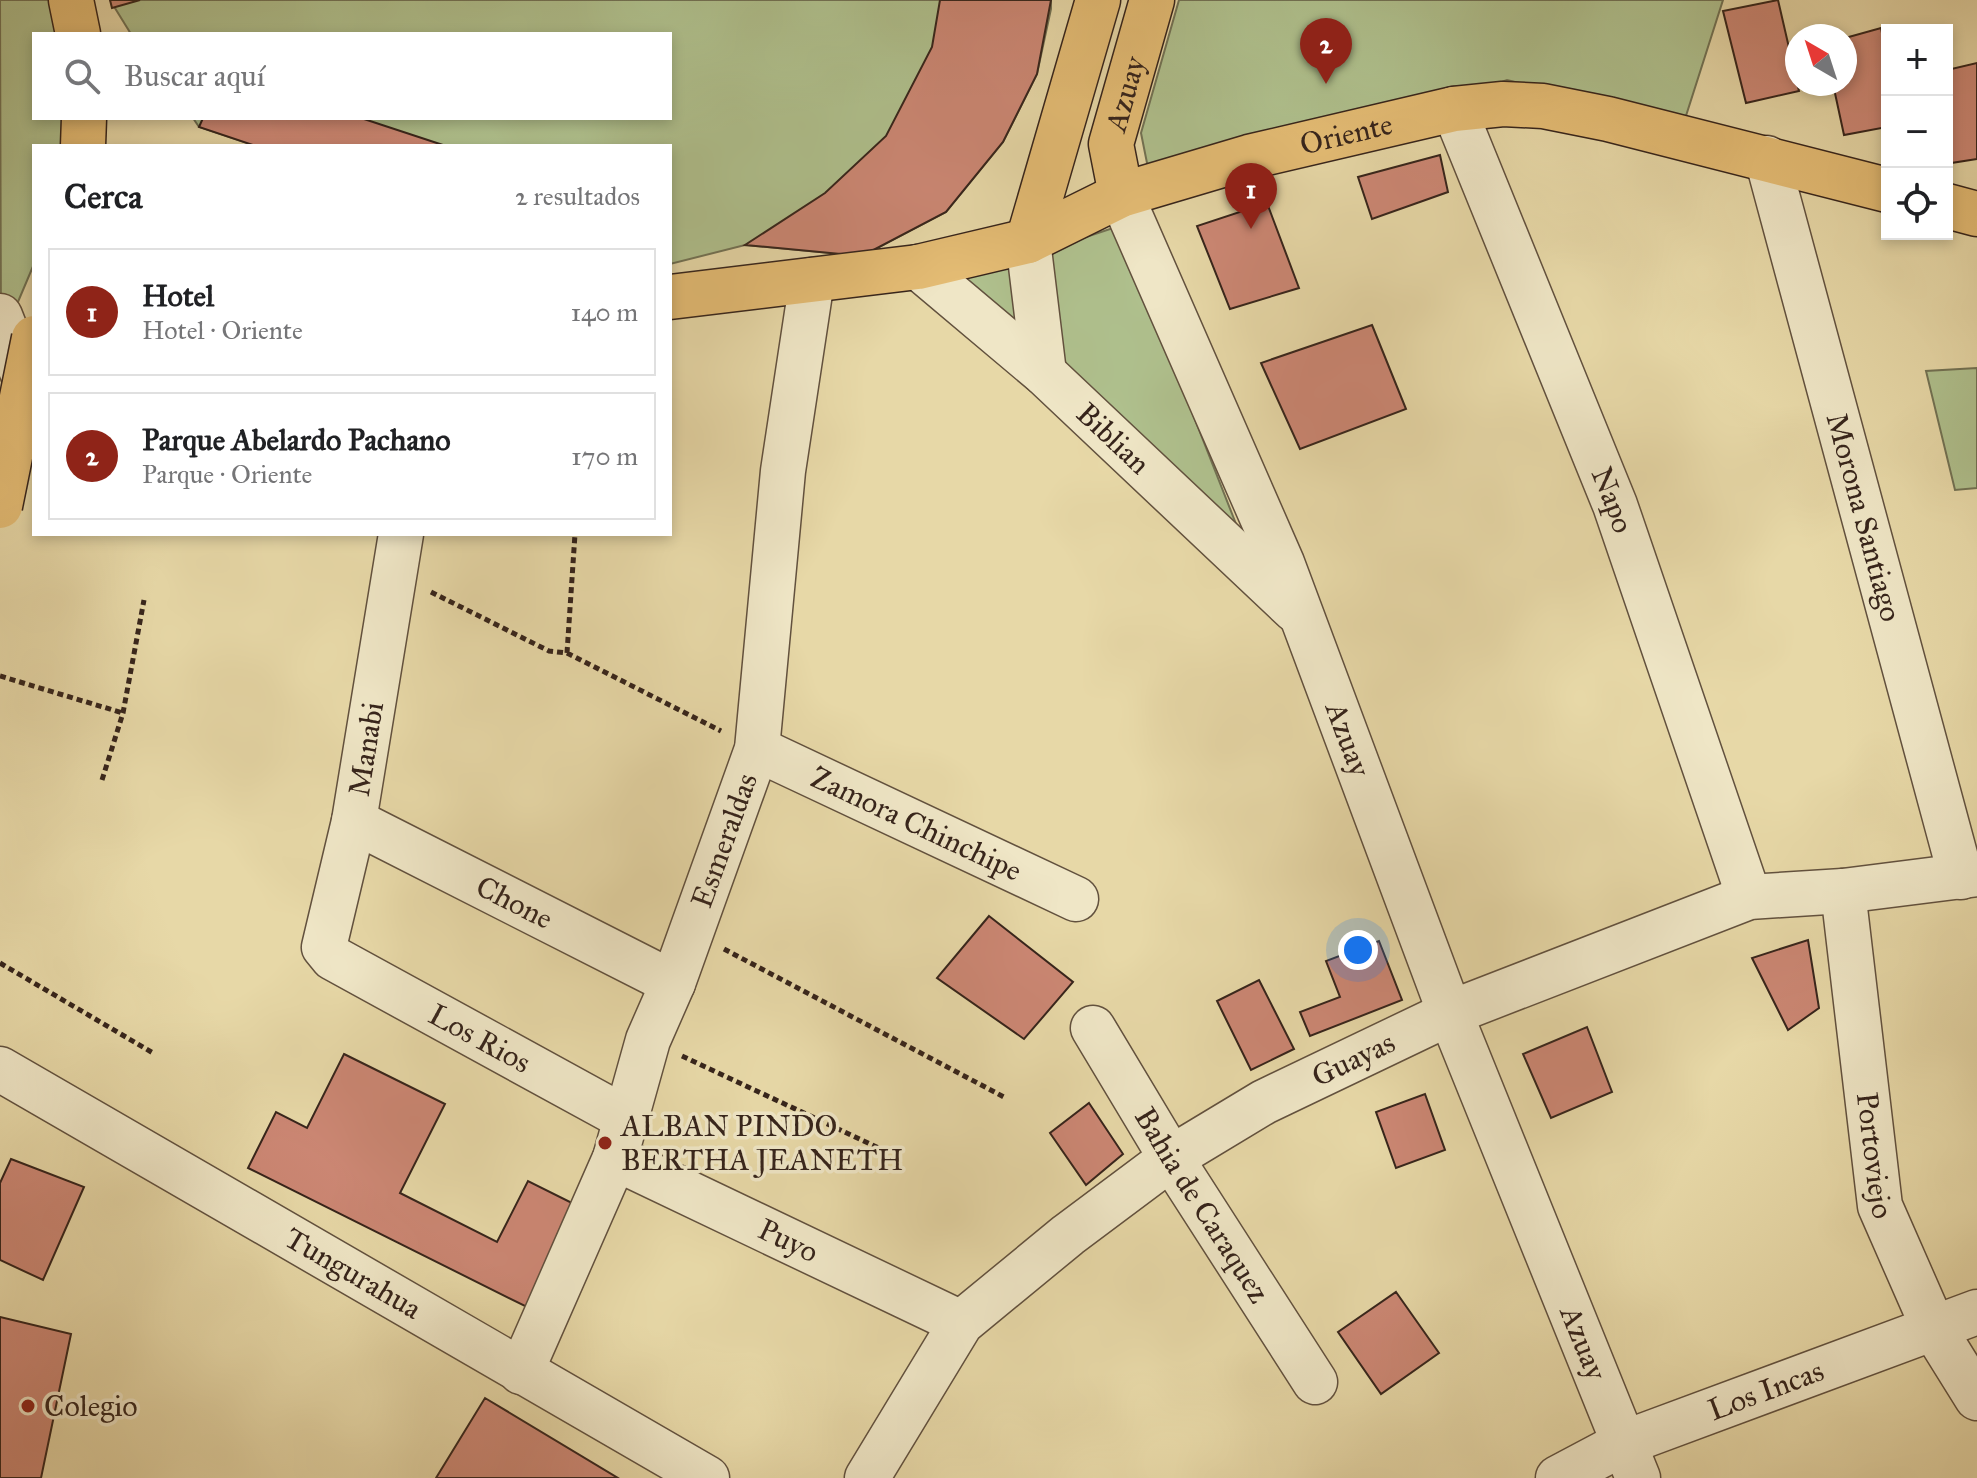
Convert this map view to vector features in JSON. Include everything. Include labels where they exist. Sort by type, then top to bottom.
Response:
[{"type":"main road","points":[[71,0],[78,32]]},
{"type":"main road","name":"Azuay","points":[[1028,241],[1098,0]]},
{"type":"main road","name":"Azuay","points":[[1121,195],[1111,144],[1152,0]]},
{"type":"main road","name":"Oriente","points":[[672,297],[918,267],[1028,241],[1121,195],[1249,157],[1454,109],[1503,104],[1543,106],[1767,158],[1881,188]]},
{"type":"main road","points":[[83,144],[84,120]]},
{"type":"main road","points":[[1953,208],[1977,214]]},
{"type":"main road","points":[[0,506],[32,348]]},
{"type":"street","name":"Napo","points":[[1454,109],[1615,505],[1749,897]]},
{"type":"street","name":"Morona Santiago","points":[[1767,158],[1969,876]]},
{"type":"street","name":"Azuay","points":[[1121,195],[1302,616],[1450,1013],[1631,1461]]},
{"type":"street","name":"Azuay","points":[[1028,241],[1044,373]]},
{"type":"street","name":"Biblian","points":[[918,267],[1044,373],[1302,616]]},
{"type":"street","name":"Esmeraldas","points":[[521,1372],[621,1138],[648,1040],[673,983],[757,749],[783,471],[812,280]]},
{"type":"street","points":[[0,316],[22,398]]},
{"type":"street","name":"Manabi","points":[[333,958],[324,947],[354,821],[398,554]]},
{"type":"street","name":"Zamora Chinchipe","points":[[757,749],[1076,899]]},
{"type":"street","name":"Chone","points":[[354,821],[673,983]]},
{"type":"street","name":"Guayas","points":[[867,1478],[961,1323],[1068,1235],[1171,1158],[1264,1102],[1450,1013],[1749,897],[1843,891],[1969,876]]},
{"type":"street","name":"Portoviejo","points":[[1843,891],[1880,1206],[1934,1329],[1977,1398]]},
{"type":"street","name":"Los Rios","points":[[333,958],[621,1138]]},
{"type":"street","name":"Bahia de Caraquez","points":[[1093,1028],[1171,1158],[1315,1382]]},
{"type":"street","name":"Tungurahua","points":[[0,1069],[707,1478]]},
{"type":"street","name":"Puyo","points":[[621,1138],[961,1323]]},
{"type":"street","name":"Los Incas","points":[[1558,1478],[1631,1461],[1977,1312]]},
{"type":"path","points":[[567,653],[575,536]]},
{"type":"path","points":[[398,554],[549,651],[567,653],[757,749]]},
{"type":"path","points":[[102,780],[123,713],[144,600]]},
{"type":"path","points":[[0,676],[123,713]]},
{"type":"path","points":[[691,932],[1004,1097]]},
{"type":"path","points":[[0,963],[153,1053]]},
{"type":"path","points":[[648,1040],[883,1150]]},
{"type":"green space","points":[[0,0],[57,0],[65,32],[32,32],[32,120],[72,120],[70,144],[32,144],[32,269],[1,342]]},
{"type":"green space","points":[[110,0],[1051,0],[1037,74],[1003,142],[946,212],[862,256],[745,245],[672,263],[672,144],[250,144],[199,127],[194,120],[672,120],[672,32],[130,32]]},
{"type":"green space","points":[[1179,0],[1723,0],[1684,122],[1507,80],[1461,96],[1149,173],[1141,133]]},
{"type":"green space","points":[[1119,226],[1238,529],[1057,359],[1047,250]]},
{"type":"green space","points":[[1017,259],[1023,344],[956,279]]},
{"type":"green space","points":[[1977,368],[1977,488],[1955,490],[1926,371]]},
{"type":"building","points":[[110,0],[140,0],[112,8]]},
{"type":"building","points":[[940,0],[1051,0],[1037,74],[1003,142],[946,212],[862,256],[745,245],[825,193],[886,136],[932,47]]},
{"type":"building","points":[[1778,0],[1785,30],[1785,94],[1746,103],[1723,11]]},
{"type":"building","points":[[1881,28],[1881,128],[1844,135],[1836,96],[1857,96],[1857,35]]},
{"type":"building","points":[[1977,63],[1977,159],[1953,163],[1953,96],[1953,69]]},
{"type":"building","points":[[202,120],[367,120],[440,144],[250,144],[199,127]]},
{"type":"building","points":[[1440,155],[1448,192],[1372,219],[1358,177]]},
{"type":"building","points":[[1267,203],[1299,288],[1230,309],[1197,226]]},
{"type":"building","points":[[1372,325],[1406,409],[1300,449],[1261,363]]},
{"type":"building","points":[[989,916],[1073,982],[1024,1039],[937,978]]},
{"type":"building","points":[[1808,940],[1819,1008],[1788,1030],[1752,958]]},
{"type":"building","points":[[1379,941],[1402,1000],[1310,1036],[1300,1012],[1340,997],[1326,961]]},
{"type":"building","points":[[1259,980],[1294,1049],[1251,1070],[1217,1001]]},
{"type":"building","points":[[1587,1027],[1612,1092],[1551,1118],[1523,1054]]},
{"type":"building","points":[[344,1054],[445,1104],[400,1193],[497,1242],[528,1181],[578,1206],[527,1307],[248,1168],[276,1112],[307,1128]]},
{"type":"building","points":[[1425,1094],[1445,1150],[1396,1168],[1376,1112]]},
{"type":"building","points":[[1089,1103],[1123,1154],[1086,1185],[1050,1133]]},
{"type":"building","points":[[11,1159],[84,1187],[43,1280],[0,1260],[0,1183]]},
{"type":"building","points":[[1396,1292],[1439,1353],[1381,1394],[1338,1332]]},
{"type":"building","name":"Colegio","points":[[0,1317],[71,1334],[41,1478],[0,1478]]},
{"type":"building","points":[[485,1398],[618,1478],[436,1478]]},
{"type":"place","name":"Parque Abelardo Pachano","points":[[1326,84]]},
{"type":"place","name":"Hotel","points":[[1251,229]]},
{"type":"place","name":"ALBAN PINDO BERTHA JEANETH","points":[[605,1143]]},
{"type":"place","name":"Colegio","points":[[28,1406]]}]
